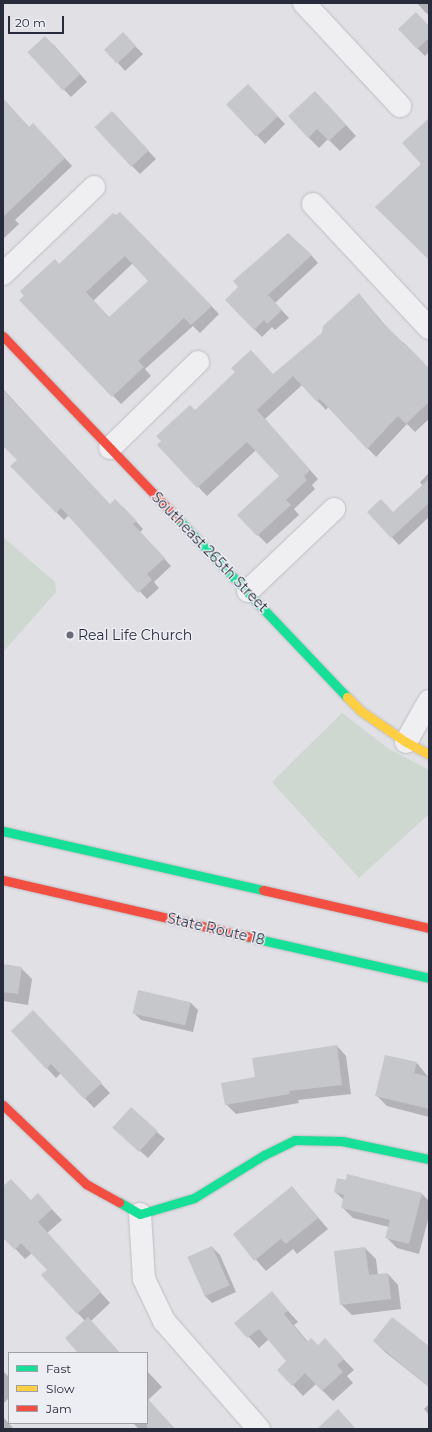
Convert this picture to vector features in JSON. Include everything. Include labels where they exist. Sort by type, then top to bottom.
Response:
[{"type":"main road","name":"Southeast 265th Street","points":[[3,336],[361,711],[406,742],[429,754]]},
{"type":"main road","points":[[3,831],[429,928]]},
{"type":"main road","name":"State Route 18","points":[[3,880],[429,978]]},
{"type":"main road","points":[[3,1106],[86,1184],[140,1214],[194,1198],[264,1155],[295,1140],[342,1141],[429,1159]]},
{"type":"street","points":[[304,3],[400,106]]},
{"type":"street","points":[[3,274],[94,188]]},
{"type":"street","points":[[313,204],[429,328]]},
{"type":"street","points":[[110,448],[198,362]]},
{"type":"street","points":[[248,591],[334,509]]},
{"type":"street","points":[[406,742],[429,701]]},
{"type":"street","points":[[140,1214],[144,1279],[164,1321],[259,1429]]},
{"type":"shaded area","points":[[3,537],[55,582],[56,592],[3,652]]},
{"type":"shaded area","points":[[342,713],[389,749],[429,770],[429,814],[359,878],[272,782]]},
{"type":"building","points":[[416,12],[429,26],[429,38],[417,49],[398,29]]},
{"type":"building","points":[[123,32],[136,46],[117,64],[104,50]]},
{"type":"building","points":[[45,36],[80,74],[63,90],[27,52]]},
{"type":"building","points":[[248,84],[278,116],[256,137],[226,104]]},
{"type":"building","points":[[315,91],[346,125],[329,141],[317,129],[308,138],[288,116]]},
{"type":"building","points":[[3,98],[29,127],[33,123],[65,158],[3,217]]},
{"type":"building","points":[[112,111],[149,150],[131,167],[94,127]]},
{"type":"building","points":[[429,118],[429,260],[375,207],[421,164],[402,143]]},
{"type":"building","points":[[120,212],[212,306],[191,325],[184,318],[138,361],[144,367],[112,397],[19,300],[24,296],[20,291],[55,259],[59,264],[113,213],[116,215]],"holes":[[[125,256],[148,281],[109,317],[86,292]]]},
{"type":"building","points":[[288,233],[312,255],[268,295],[282,310],[267,324],[264,320],[254,330],[225,300],[238,287],[233,281]]},
{"type":"building","points":[[359,293],[380,320],[429,368],[429,402],[406,424],[398,416],[367,449],[323,402],[319,399],[317,402],[293,376],[257,410],[310,470],[304,476],[307,480],[286,500],[291,505],[257,536],[237,515],[279,476],[247,442],[197,488],[157,445],[161,441],[156,436],[190,405],[195,410],[235,372],[231,368],[251,350],[273,374],[322,333],[323,326]]},
{"type":"building","points":[[3,390],[110,504],[115,499],[137,521],[133,524],[165,558],[147,574],[152,580],[138,593],[61,508],[56,513],[10,466],[17,460],[3,446]]},
{"type":"building","points":[[429,479],[429,503],[391,538],[367,512],[381,499],[393,512]]},
{"type":"building","points":[[3,964],[22,967],[18,994],[3,992]]},
{"type":"building","points":[[138,990],[191,1002],[185,1026],[133,1013]]},
{"type":"building","points":[[33,1010],[102,1083],[84,1099],[51,1064],[46,1069],[11,1031]]},
{"type":"building","points":[[337,1045],[342,1085],[289,1091],[290,1094],[225,1105],[221,1083],[255,1077],[252,1058]]},
{"type":"building","points":[[385,1055],[417,1062],[414,1073],[429,1077],[429,1109],[375,1096]]},
{"type":"building","points":[[131,1107],[158,1131],[139,1152],[112,1128]]},
{"type":"building","points":[[347,1174],[422,1193],[409,1244],[385,1238],[390,1220],[341,1208],[344,1195],[334,1192],[337,1178],[346,1180]]},
{"type":"building","points":[[11,1179],[31,1200],[38,1193],[52,1209],[38,1222],[101,1292],[77,1314],[41,1275],[47,1270],[21,1243],[15,1250],[3,1238],[3,1186]]},
{"type":"building","points":[[292,1186],[318,1218],[286,1244],[281,1239],[254,1261],[233,1234]]},
{"type":"building","points":[[212,1246],[229,1285],[205,1296],[187,1257]]},
{"type":"building","points":[[365,1247],[369,1275],[388,1273],[391,1299],[340,1305],[334,1251]]},
{"type":"building","points":[[272,1291],[288,1311],[284,1314],[307,1342],[311,1338],[318,1345],[325,1338],[344,1359],[337,1365],[343,1372],[322,1391],[305,1373],[292,1386],[277,1370],[286,1361],[259,1329],[247,1338],[234,1323]]},
{"type":"building","points":[[88,1317],[119,1352],[77,1352],[65,1338]]},
{"type":"building","points":[[392,1317],[429,1346],[429,1387],[373,1341]]},
{"type":"building","points":[[148,1399],[175,1429],[147,1429],[148,1424]]},
{"type":"building","points":[[338,1409],[356,1429],[317,1429]]},
{"type":"traffic: fast","points":[[177,518],[347,697]]},
{"type":"traffic: fast","points":[[3,831],[263,890]]},
{"type":"traffic: fast","points":[[249,937],[429,978]]},
{"type":"traffic: fast","points":[[119,1202],[140,1214],[194,1198],[264,1155],[295,1140],[342,1141],[429,1159]]},
{"type":"traffic: slow","points":[[347,697],[361,711],[406,742],[429,754]]},
{"type":"traffic: jam","points":[[3,336],[177,518]]},
{"type":"traffic: jam","points":[[3,880],[249,937]]},
{"type":"traffic: jam","points":[[263,890],[429,928]]},
{"type":"traffic: jam","points":[[3,1105],[86,1184],[119,1202]]},
{"type":"place","name":"Real Life Church","points":[[70,635]]}]
